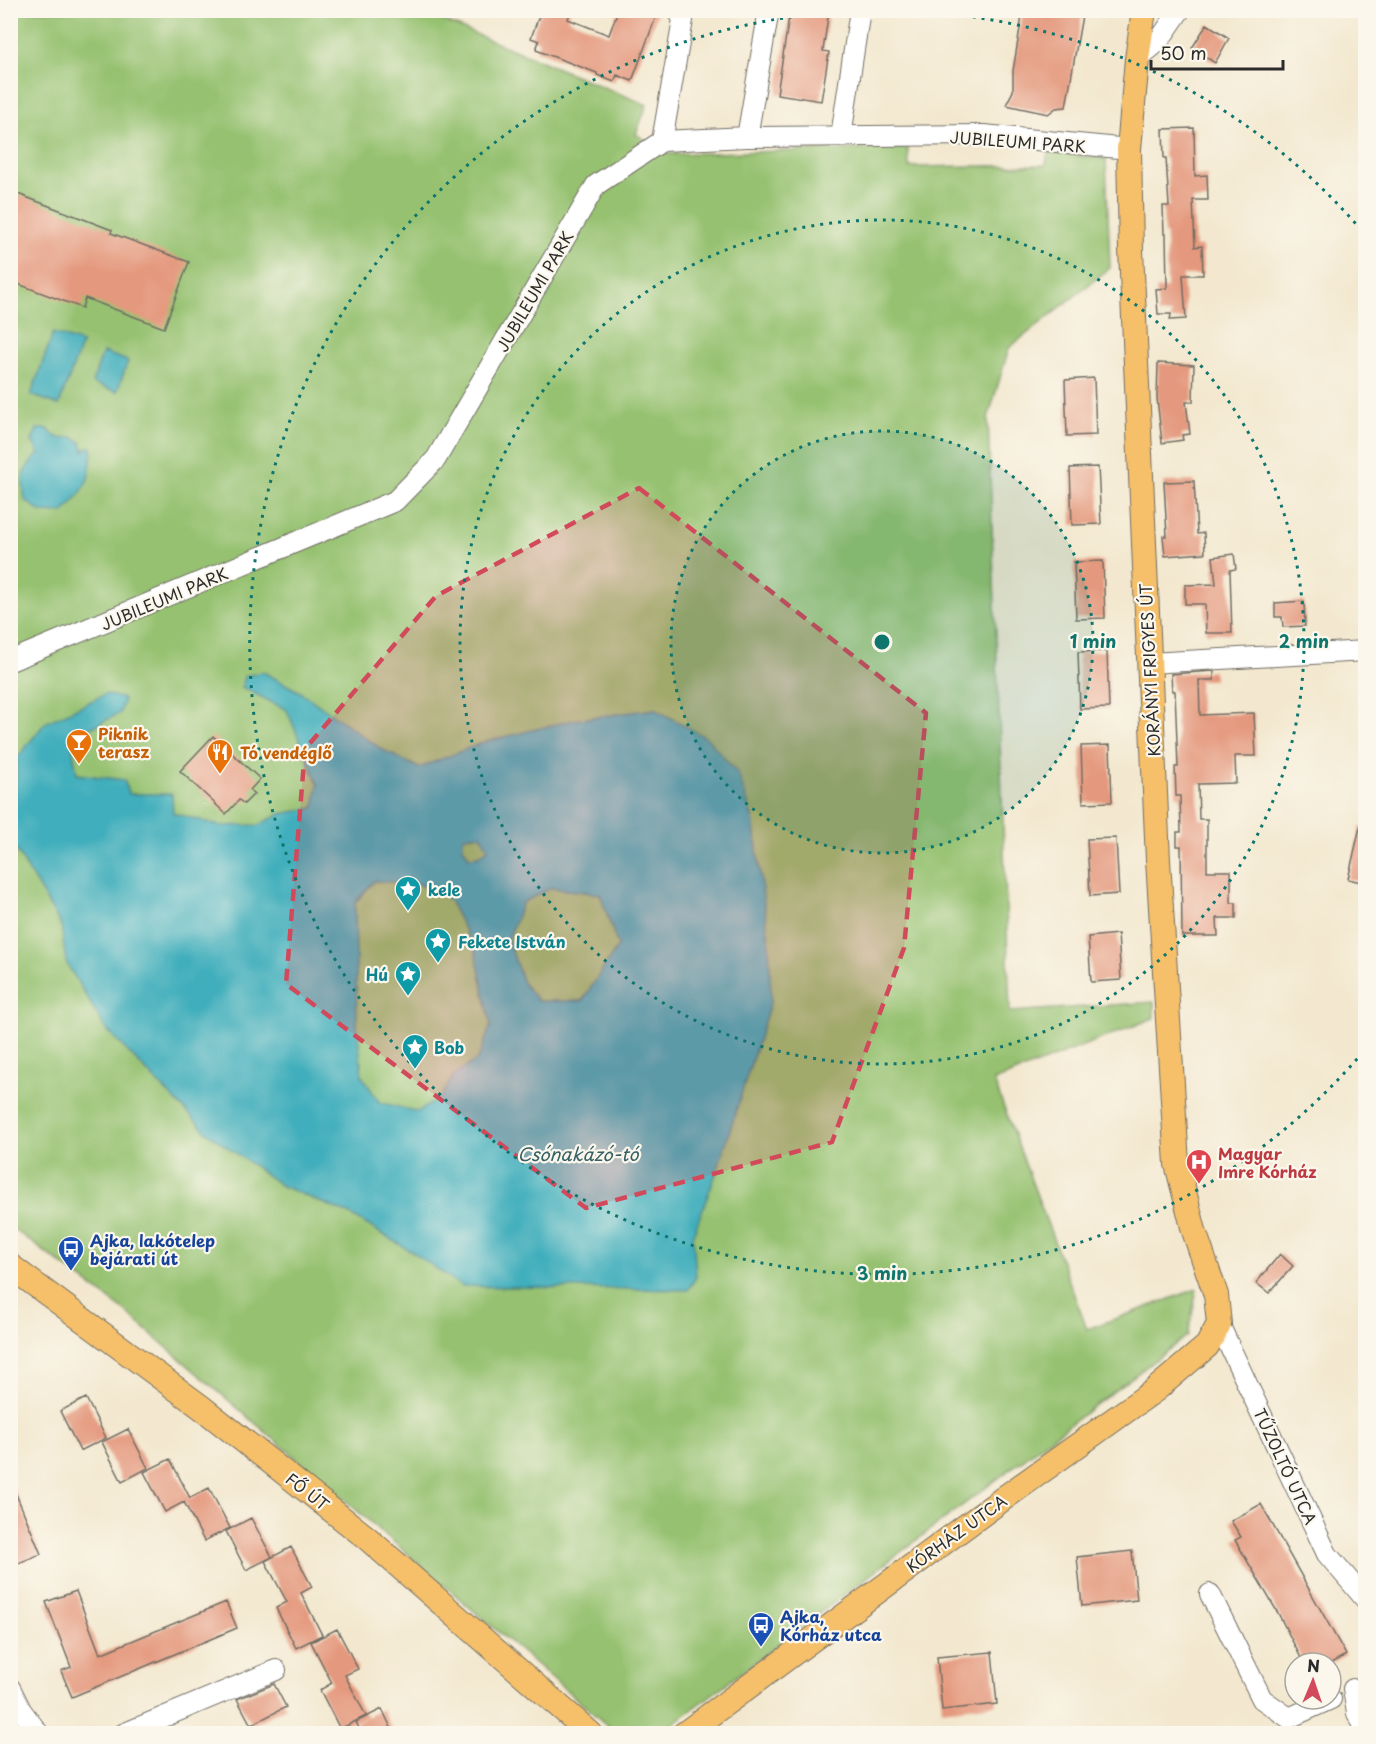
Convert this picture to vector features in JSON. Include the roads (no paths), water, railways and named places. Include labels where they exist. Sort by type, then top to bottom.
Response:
[{"type":"main road","name":"KORÁNYI FRIGYES ÚT","points":[[1144,10],[1129,149],[1131,250],[1165,988],[1177,1164],[1194,1231],[1216,1295],[1219,1324]]},
{"type":"main road","name":"FŐ ÚT","points":[[10,1266],[201,1407],[367,1538],[591,1734]]},
{"type":"main road","name":"KÓRHÁZ UTCA","points":[[684,1734],[1004,1498],[1155,1390],[1207,1346],[1219,1324]]},
{"type":"street","points":[[662,141],[683,20],[678,10]]},
{"type":"street","points":[[747,136],[769,10]]},
{"type":"street","points":[[842,136],[860,10]]},
{"type":"street","points":[[1137,59],[1158,42],[1180,10]]},
{"type":"street","name":"JUBILEUMI PARK","points":[[10,661],[395,501],[436,459],[596,185],[662,141],[747,136],[984,135],[1129,149]]},
{"type":"street","points":[[1149,663],[1365,651]]},
{"type":"street","name":"TŰZOLTÓ UTCA","points":[[1219,1324],[1327,1554],[1365,1600]]},
{"type":"street","points":[[1210,1594],[1262,1699],[1289,1718],[1304,1711]]},
{"type":"street","points":[[123,1734],[276,1670]]},
{"type":"street","points":[[1343,1693],[1359,1684]]},
{"type":"street","points":[[1359,1684],[1357,1713],[1365,1729]]},
{"type":"street","points":[[10,1688],[21,1710],[39,1734]]},
{"type":"water","points":[[53,333],[82,343],[59,405],[31,395]]},
{"type":"water","points":[[103,352],[128,361],[117,392],[92,383]]},
{"type":"water","points":[[37,429],[48,429],[59,438],[73,437],[81,442],[84,451],[92,447],[86,484],[63,513],[41,512],[25,500],[24,474],[39,454],[32,441]]},
{"type":"water","name":"Csónakázó-tó","points":[[263,672],[300,692],[383,750],[419,768],[484,742],[573,720],[655,709],[707,738],[738,774],[753,819],[769,941],[771,1000],[717,1171],[693,1235],[696,1277],[688,1290],[461,1286],[414,1253],[349,1214],[282,1186],[209,1134],[105,1028],[66,962],[61,925],[12,843],[17,758],[45,723],[106,694],[124,699],[120,713],[71,740],[77,774],[124,780],[129,794],[172,794],[173,813],[220,826],[259,825],[280,814],[314,808],[318,784],[287,710],[242,687],[245,676]],"holes":[[[481,835],[488,849],[478,856],[469,857],[463,847],[463,837]],[[374,881],[417,883],[448,898],[475,950],[491,1025],[478,1059],[454,1075],[441,1097],[418,1112],[379,1102],[362,1076],[357,1023],[355,903]],[[551,888],[600,894],[618,946],[582,1001],[538,1001],[523,983],[508,940],[522,903]]]},
{"type":"place","name":"Piknik terasz","points":[[79,765]]},
{"type":"place","name":"Tó vendéglő","points":[[220,775]]},
{"type":"place","name":"kele","points":[[408,912]]},
{"type":"place","name":"Fekete István","points":[[438,964]]},
{"type":"place","name":"Hú","points":[[408,997]]},
{"type":"place","name":"Bob","points":[[415,1070]]},
{"type":"place","name":"Magyar Imre Kórház","points":[[1199,1185]]},
{"type":"place","name":"Ajka, lakótelep bejárati út","points":[[71,1272]]},
{"type":"place","name":"Ajka, Kórház utca","points":[[761,1648]]}]
